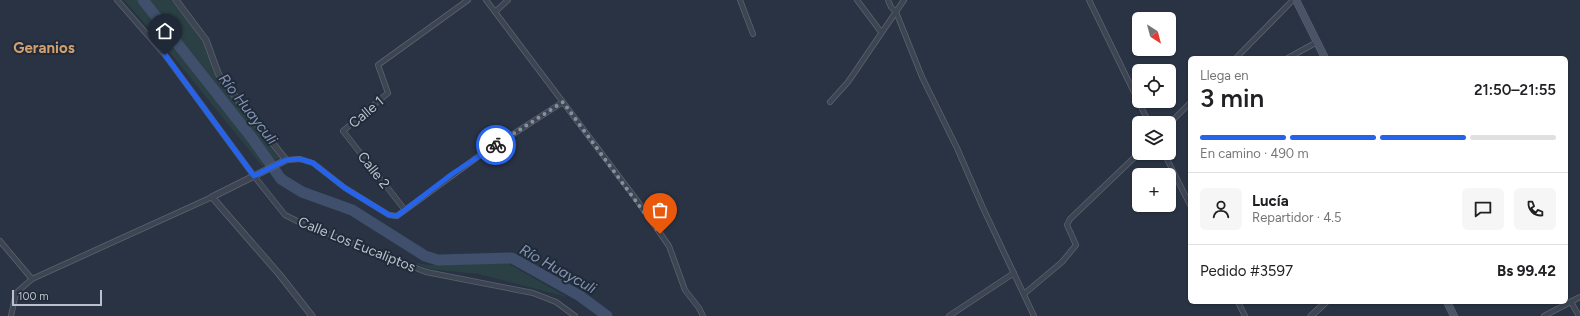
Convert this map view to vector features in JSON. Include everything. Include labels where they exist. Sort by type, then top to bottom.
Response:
[{"type":"main road","points":[[1296,0],[1324,56]]},
{"type":"main road","points":[[1448,304],[1454,316]]},
{"type":"street","name":"Calle Los Eucaliptos","points":[[117,0],[165,55],[254,176],[285,215],[303,224],[426,272],[533,293],[556,302],[575,316]]},
{"type":"street","points":[[176,0],[206,40],[223,81],[286,160]]},
{"type":"street","name":"Calle 1","points":[[344,131],[388,93],[378,65],[468,0]]},
{"type":"street","points":[[486,0],[669,246],[685,290],[699,308],[703,316]]},
{"type":"street","points":[[496,12],[508,0]]},
{"type":"street","points":[[740,0],[753,34]]},
{"type":"street","points":[[857,0],[882,32]]},
{"type":"street","points":[[888,0],[891,7],[896,12],[922,78],[957,148],[1034,316]]},
{"type":"street","points":[[830,102],[848,82],[904,0]]},
{"type":"street","points":[[1089,0],[1146,116]]},
{"type":"street","points":[[1238,56],[1293,0]]},
{"type":"street","points":[[1292,56],[1317,42]]},
{"type":"street","points":[[12,316],[16,293],[32,278],[212,197],[286,160],[300,159],[313,163],[345,188],[389,215],[397,216],[466,165],[563,102]]},
{"type":"street","points":[[1176,117],[1188,105]]},
{"type":"street","name":"Calle 2","points":[[344,131],[405,210]]},
{"type":"street","points":[[1024,294],[1062,262],[1076,245],[1067,225],[1070,219],[1132,160]]},
{"type":"street","points":[[1168,160],[1188,201]]},
{"type":"street","points":[[212,197],[279,274],[312,316]]},
{"type":"street","points":[[0,241],[32,278]]},
{"type":"street","points":[[949,316],[1014,273]]},
{"type":"street","points":[[1544,316],[1580,297]]},
{"type":"street","points":[[1572,302],[1579,316]]},
{"type":"street","points":[[1239,304],[1245,316]]},
{"type":"street","points":[[1311,316],[1324,304]]},
{"type":"green space","points":[[124,0],[171,0],[208,44],[212,70],[279,158],[262,166],[164,45]]},
{"type":"green space","points":[[413,262],[427,265],[509,264],[567,297],[479,274],[428,269]]},
{"type":"waterway","name":"Río Huayculi","points":[[143,0],[252,138],[281,179],[302,192],[352,210],[425,256],[438,260],[512,258],[580,296],[607,316]]},
{"type":"way so far","points":[[496,145],[563,102],[636,199],[660,234]]},
{"type":"district","name":"Geranios","points":[[44,48]]},
{"type":"route","points":[[165,55],[254,176],[286,160],[300,159],[313,163],[345,188],[389,215],[397,216],[452,174],[496,145]]}]
